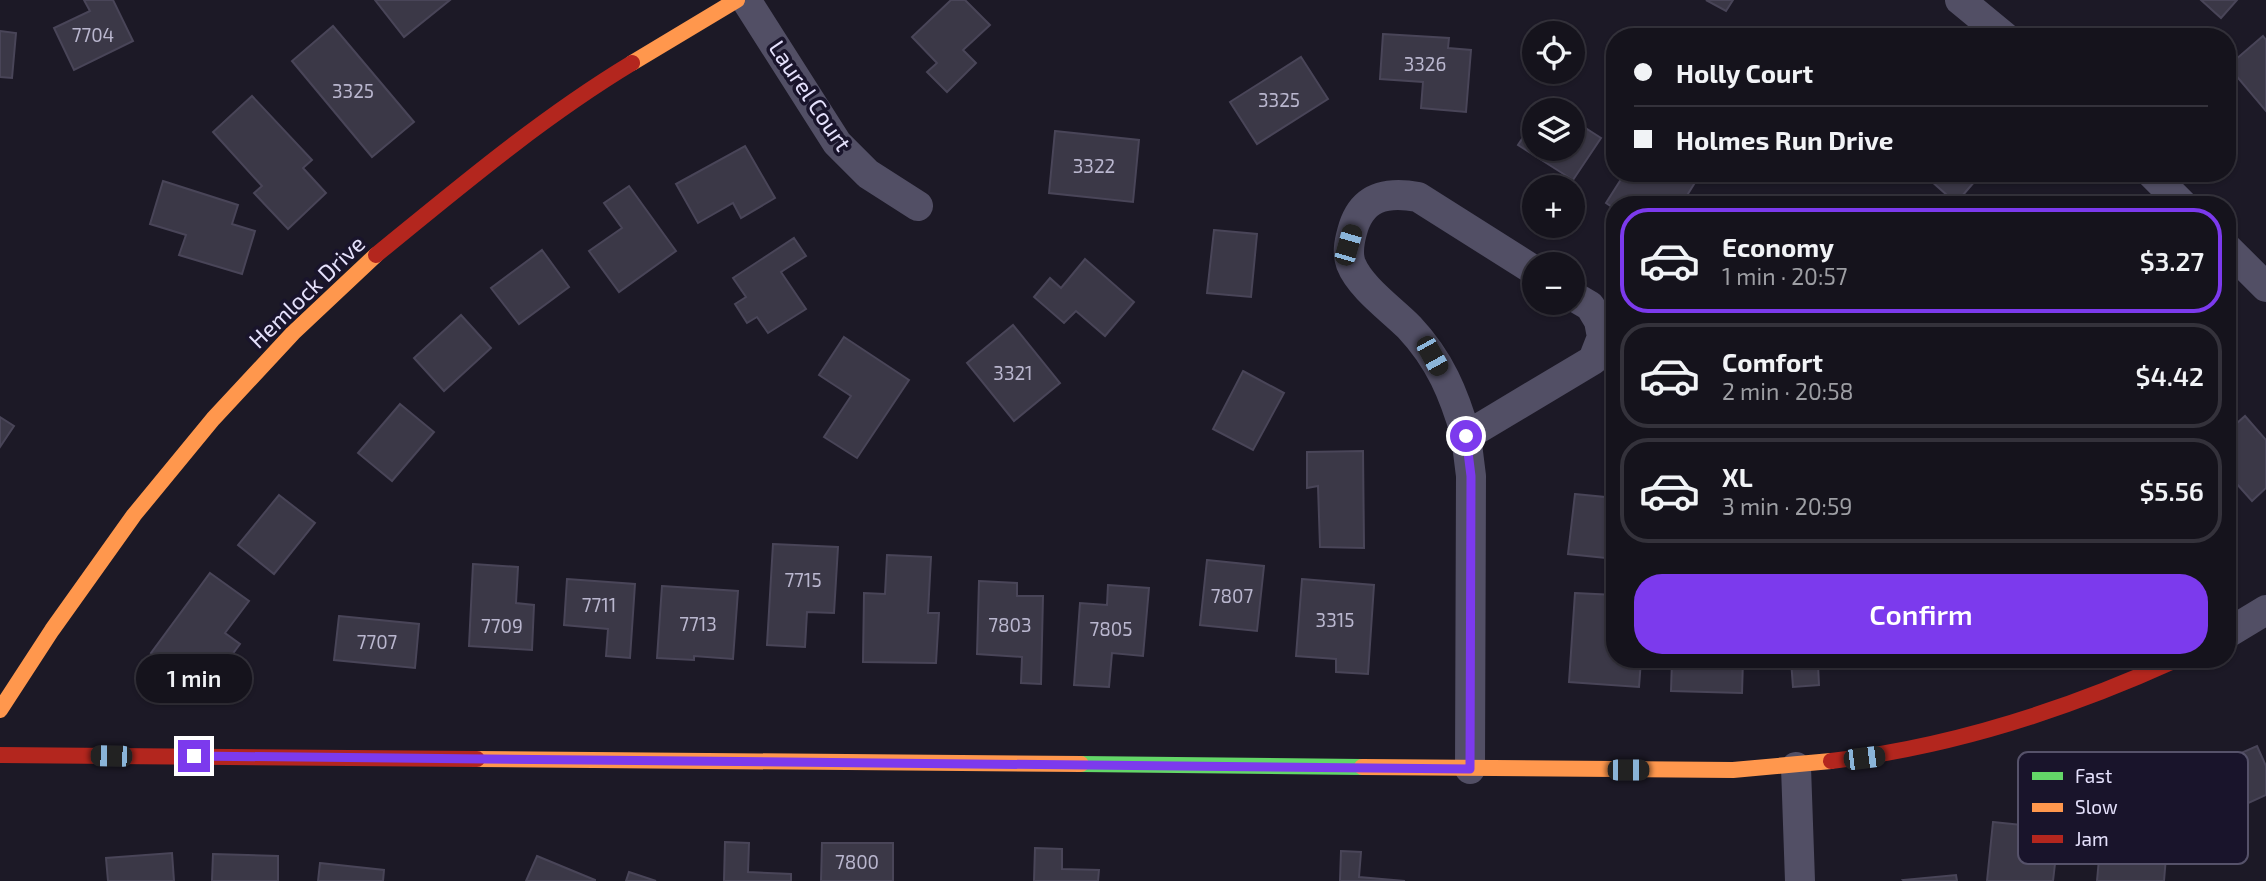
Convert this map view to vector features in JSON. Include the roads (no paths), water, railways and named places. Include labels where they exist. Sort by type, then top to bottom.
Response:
[{"type":"street","name":"Hemlock Drive","points":[[0,710],[52,630],[134,515],[213,419],[293,333],[356,272],[481,169],[605,79],[737,0]]},
{"type":"street","name":"Laurel Court","points":[[746,0],[837,143],[868,174],[918,206]]},
{"type":"street","points":[[1960,0],[1994,28]]},
{"type":"street","points":[[2160,182],[2174,196]]},
{"type":"street","points":[[1470,769],[1471,476],[1466,436],[1454,396],[1432,356],[1410,329],[1357,276],[1350,262],[1348,245],[1356,218],[1367,204],[1387,194],[1398,193],[1418,197],[1522,263]]},
{"type":"street","points":[[2236,257],[2266,287]]},
{"type":"street","points":[[1466,436],[1593,360],[1602,337],[1599,321],[1590,306],[1585,303]]},
{"type":"street","points":[[2236,628],[2266,610]]},
{"type":"street","points":[[0,755],[1733,770],[1796,767],[1887,755],[1983,734],[2051,712],[2160,668]]},
{"type":"street","points":[[1796,767],[1800,881]]}]
